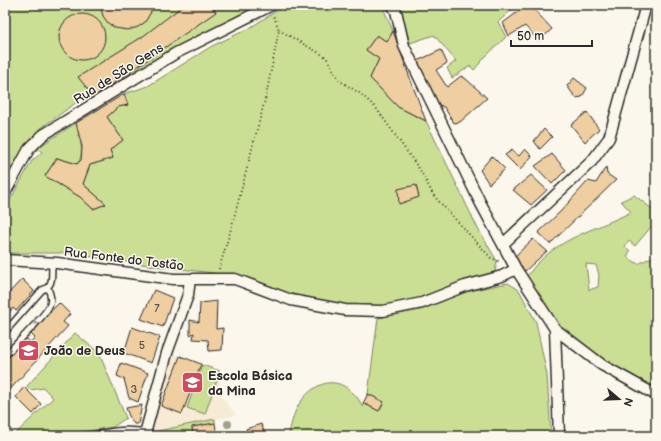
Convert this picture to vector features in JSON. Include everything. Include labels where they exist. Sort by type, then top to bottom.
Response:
[{"type":"street","name":"Rua de São Gens","points":[[5,193],[28,149],[43,135],[176,53],[271,5]]},
{"type":"street","points":[[392,5],[396,11],[404,46],[480,202],[516,269],[555,329],[602,365],[656,395]]},
{"type":"street","points":[[503,244],[592,161],[610,138],[646,5]]},
{"type":"street","name":"Rua Fonte do Tostão","points":[[5,260],[52,263],[173,279],[234,279],[292,300],[344,310],[384,311],[422,303],[465,286],[502,276],[516,269]]},
{"type":"street","points":[[146,434],[167,353],[188,295],[190,278]]},
{"type":"street","points":[[555,329],[559,436]]},
{"type":"lane","points":[[5,332],[42,290],[51,285],[52,263]]},
{"type":"lane","points":[[5,356],[50,305],[51,297],[48,288]]},
{"type":"lane","points":[[89,436],[131,429],[146,434]]},
{"type":"path","points":[[216,278],[231,229],[266,96],[279,30],[271,5]]},
{"type":"path","points":[[279,30],[326,57],[340,81],[361,94],[376,108],[420,170],[434,196],[491,258],[516,269]]},
{"type":"shaded area","name":"Escola Básica da Mina","points":[[174,354],[220,371],[220,394],[236,415],[151,432],[156,404]]},
{"type":"green space","points":[[5,5],[271,6],[88,94],[41,128],[14,172],[5,194]]},
{"type":"green space","points":[[286,5],[382,5],[393,31],[387,42],[377,35],[366,50],[379,59],[370,78],[398,107],[426,121],[478,229],[497,261],[494,278],[383,311],[291,300],[222,274],[66,253],[5,253],[5,209],[32,161],[42,152],[37,148],[76,123],[81,144],[80,160],[77,164],[57,158],[45,176],[80,197],[93,209],[106,204],[83,184],[90,165],[113,158],[110,150],[123,140],[107,117],[118,107],[127,105],[124,94],[148,86],[212,46],[248,29]]},
{"type":"green space","points":[[397,5],[471,5],[486,8],[517,5],[498,22],[506,37],[474,70],[470,66],[452,78],[447,68],[456,61],[434,35],[410,43],[400,10]]},
{"type":"green space","points":[[634,195],[656,212],[656,221],[635,246],[629,241],[625,246],[630,251],[627,257],[638,264],[656,255],[656,391],[606,363],[557,325],[527,276],[537,264],[560,245],[631,212],[621,201]],"holes":[[[586,264],[596,265],[599,275],[598,287],[589,290]]]},
{"type":"green space","points":[[508,283],[519,290],[536,322],[547,375],[551,436],[288,436],[296,409],[309,393],[322,384],[337,383],[344,386],[355,395],[363,407],[363,403],[379,411],[383,402],[368,394],[378,318],[421,310],[460,293]]},
{"type":"green space","points":[[75,333],[99,353],[126,418],[113,427],[67,434],[63,436],[13,436],[53,398],[44,388],[30,390],[27,386]]},
{"type":"green space","points":[[202,365],[220,371],[205,414],[187,408]]},
{"type":"green space","points":[[215,419],[215,423],[192,427],[193,436],[152,436],[153,432]]},
{"type":"building","points":[[100,5],[151,5],[151,12],[145,22],[138,27],[128,30],[115,28],[108,23],[103,16]]},
{"type":"building","points":[[184,5],[211,5],[216,12],[94,97],[78,77],[142,37]]},
{"type":"building","points":[[527,5],[530,5],[552,29],[539,41],[525,26],[509,36],[503,23]]},
{"type":"building","points":[[78,14],[86,14],[95,18],[101,24],[105,37],[101,50],[95,56],[86,60],[78,60],[69,56],[63,50],[59,41],[59,33],[63,24],[69,18]]},
{"type":"building","points":[[393,31],[426,121],[398,107],[370,78],[379,59],[366,50],[377,35],[387,42]]},
{"type":"building","points":[[441,50],[447,63],[436,70],[447,87],[461,76],[487,98],[460,122],[454,123],[444,107],[437,104],[417,61]]},
{"type":"building","points":[[574,78],[587,88],[582,97],[576,98],[567,86]]},
{"type":"building","points":[[124,94],[128,105],[118,107],[107,117],[123,140],[110,150],[113,158],[90,165],[83,184],[106,204],[93,209],[80,197],[45,176],[57,158],[77,164],[81,160],[82,147],[76,123]]},
{"type":"building","points":[[587,112],[599,129],[585,142],[571,125]]},
{"type":"building","points":[[544,129],[552,137],[540,149],[534,141]]},
{"type":"building","points":[[525,149],[532,156],[520,170],[505,155],[512,150],[519,156]]},
{"type":"building","points":[[552,154],[566,170],[552,184],[535,166]]},
{"type":"building","points":[[492,156],[505,169],[489,184],[480,170]]},
{"type":"building","points":[[606,167],[607,174],[616,180],[550,244],[538,233],[561,211],[588,181],[596,183]]},
{"type":"building","points":[[531,175],[547,190],[531,205],[513,190]]},
{"type":"building","points":[[416,185],[419,197],[399,204],[398,189]]},
{"type":"building","points":[[533,239],[547,251],[525,271],[513,258]]},
{"type":"building","points":[[22,279],[34,291],[16,311],[13,308],[5,317],[5,297]]},
{"type":"building","points":[[154,290],[173,298],[163,327],[141,319]]},
{"type":"building","points":[[217,301],[216,329],[223,328],[222,350],[209,351],[208,340],[193,339],[194,333],[190,335],[190,320],[199,322],[200,303]]},
{"type":"building","name":"João de Deus","points":[[59,303],[70,314],[63,322],[68,326],[5,395],[5,358],[25,337],[30,342],[35,338],[30,333]]},
{"type":"building","points":[[132,327],[160,337],[151,363],[124,353]]},
{"type":"building","points":[[180,356],[201,364],[182,414],[161,406]]},
{"type":"building","points":[[121,363],[148,373],[138,402],[129,398],[124,379],[117,376]]},
{"type":"building","points":[[24,387],[41,404],[33,414],[16,397]]},
{"type":"building","points":[[368,394],[384,402],[379,411],[363,403]]},
{"type":"building","points":[[142,405],[138,424],[134,424],[126,408]]},
{"type":"building","points":[[215,423],[217,436],[193,436],[192,427]]},
{"type":"building","points":[[261,424],[266,436],[249,436],[246,429]]},
{"type":"place","name":"João de Deus","points":[[29,350]]},
{"type":"place","name":"Escola Básica da Mina","points":[[192,382]]}]
